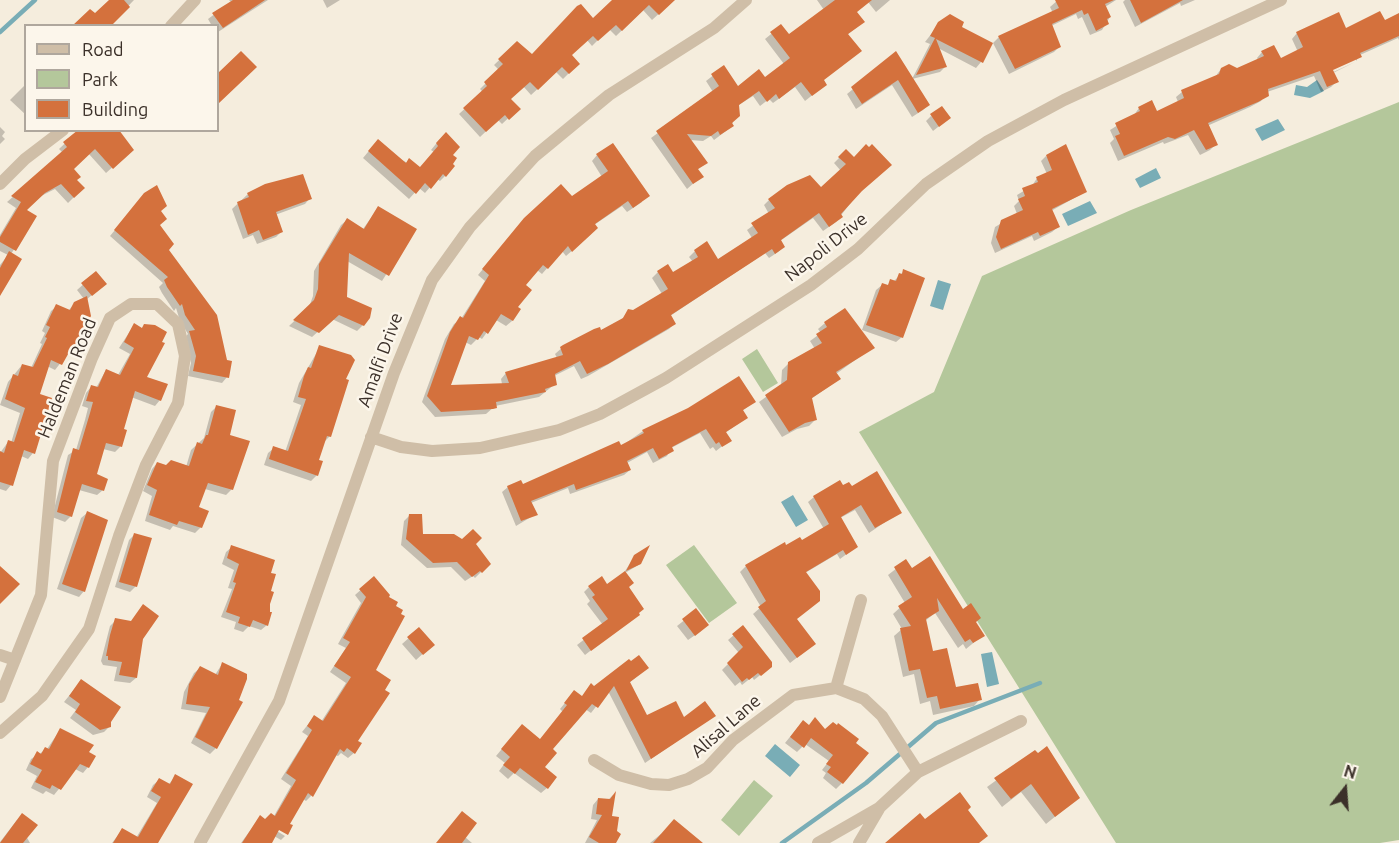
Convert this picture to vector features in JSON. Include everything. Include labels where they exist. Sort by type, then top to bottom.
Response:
[{"type":"street","points":[[173,24],[195,0]]},
{"type":"street","name":"Amalfi Drive","points":[[201,843],[279,701],[371,437],[432,280],[470,227],[535,156],[600,102],[714,28],[746,0]]},
{"type":"street","name":"Napoli Drive","points":[[371,437],[401,447],[432,451],[480,448],[558,430],[600,414],[666,378],[811,285],[858,249],[926,184],[988,141],[1064,99],[1281,0]]},
{"type":"street","points":[[0,184],[25,159],[60,132]]},
{"type":"street","name":"Haldeman Road","points":[[0,697],[41,596],[53,461],[92,358],[110,318],[131,304],[156,304],[178,324],[185,356],[178,403],[146,465],[119,536],[89,629],[42,696],[0,733]]},
{"type":"street","points":[[861,600],[836,688],[864,699],[882,716],[918,772]]},
{"type":"street","points":[[0,655],[15,660]]},
{"type":"street","name":"Alisal Lane","points":[[594,760],[619,774],[651,784],[669,785],[688,780],[707,768],[733,740],[793,695],[836,688]]},
{"type":"street","points":[[818,843],[879,808],[918,772],[1021,722]]},
{"type":"street","points":[[859,843],[879,808]]},
{"type":"green space","points":[[1399,102],[1399,840],[1380,843],[1116,843],[859,432],[934,392],[982,276],[1131,210]]},
{"type":"green space","points":[[757,349],[778,383],[763,392],[742,359]]},
{"type":"green space","points":[[694,545],[737,603],[709,623],[666,565]]},
{"type":"green space","points":[[754,780],[773,796],[739,836],[721,820]]},
{"type":"water","points":[[1317,80],[1324,91],[1310,98],[1294,95],[1296,85],[1307,87]]},
{"type":"water","points":[[1278,119],[1285,130],[1262,141],[1255,129]]},
{"type":"water","points":[[1156,168],[1161,178],[1140,188],[1135,179]]},
{"type":"water","points":[[1090,201],[1097,213],[1068,226],[1062,214]]},
{"type":"water","points":[[938,280],[951,284],[943,310],[930,306]]},
{"type":"water","points":[[793,495],[808,520],[796,527],[781,502]]},
{"type":"water","points":[[992,652],[999,684],[987,687],[981,654]]},
{"type":"water","points":[[775,744],[800,765],[790,777],[765,756]]},
{"type":"building","points":[[109,0],[124,0],[130,7],[113,24],[74,24],[90,9],[95,13]]},
{"type":"building","points":[[233,0],[265,0],[223,28],[212,13]]},
{"type":"building","points":[[612,0],[675,0],[659,15],[649,5],[622,31],[616,25],[598,41],[593,36],[572,55],[580,64],[569,74],[562,67],[538,90],[530,82],[511,99],[521,109],[509,120],[505,115],[486,132],[463,108],[487,86],[484,82],[503,64],[498,59],[517,41],[532,54],[577,6],[581,4],[593,18]]},
{"type":"building","points":[[835,0],[872,0],[857,12],[865,22],[848,34],[862,51],[824,80],[827,85],[812,96],[801,82],[779,99],[776,94],[767,102],[759,91],[739,105],[740,116],[732,123],[734,126],[720,135],[718,131],[711,136],[687,134],[708,163],[698,169],[704,177],[693,184],[656,131],[719,86],[711,74],[724,65],[738,86],[759,69],[765,77],[790,58],[770,32],[781,24],[789,34]]},
{"type":"building","points":[[1055,0],[1114,0],[1105,4],[1111,17],[1107,19],[1109,24],[1096,31],[1088,13],[1084,15],[1082,10],[1052,24],[1061,47],[1015,69],[998,36],[1059,8]]},
{"type":"building","points":[[1130,0],[1183,0],[1141,23]]},
{"type":"building","points":[[1380,11],[1385,20],[1399,13],[1399,36],[1360,53],[1362,57],[1333,70],[1339,82],[1327,87],[1320,71],[1268,89],[1269,96],[1208,123],[1218,145],[1206,150],[1194,130],[1175,139],[1168,137],[1124,156],[1115,136],[1120,134],[1115,123],[1140,111],[1138,107],[1152,100],[1157,111],[1184,98],[1181,90],[1219,74],[1221,68],[1229,64],[1237,68],[1264,56],[1261,51],[1274,45],[1281,58],[1303,47],[1296,32],[1339,12],[1346,28]]},
{"type":"building","points":[[950,14],[964,22],[962,27],[993,43],[983,63],[936,39],[947,67],[916,75],[935,38],[930,36],[938,22]]},
{"type":"building","points":[[241,51],[257,67],[219,103],[219,72]]},
{"type":"building","points":[[896,51],[930,105],[918,113],[898,80],[862,104],[851,87]]},
{"type":"building","points":[[942,106],[951,118],[939,127],[930,114]]},
{"type":"building","points":[[76,132],[120,132],[134,150],[113,169],[95,149],[74,169],[81,177],[77,180],[85,188],[74,198],[61,184],[45,193],[27,210],[37,216],[16,251],[0,242],[0,237],[21,202],[11,196],[67,147],[63,142]]},
{"type":"building","points":[[446,132],[460,147],[453,155],[457,158],[453,164],[455,166],[446,177],[443,174],[431,189],[425,183],[416,194],[368,151],[378,139],[406,163],[409,158],[420,167],[438,146],[436,143]]},
{"type":"building","points":[[613,143],[650,196],[633,208],[628,201],[595,224],[598,228],[572,252],[568,246],[548,269],[543,265],[526,285],[532,290],[518,307],[521,309],[513,321],[501,314],[488,334],[484,331],[478,340],[469,336],[451,385],[509,383],[505,372],[563,355],[560,347],[563,345],[594,329],[600,327],[601,330],[623,318],[628,309],[633,310],[668,289],[657,271],[668,264],[673,272],[698,257],[694,250],[707,241],[718,259],[758,233],[751,223],[775,208],[768,199],[787,185],[810,175],[821,187],[846,164],[838,157],[846,149],[854,157],[866,144],[869,147],[872,144],[892,165],[862,191],[841,214],[843,217],[829,227],[819,213],[781,240],[785,247],[775,254],[772,249],[671,315],[676,324],[608,364],[587,374],[580,361],[555,374],[557,385],[545,389],[546,392],[496,402],[497,408],[441,412],[427,396],[450,332],[460,316],[463,318],[489,275],[482,269],[524,218],[561,184],[572,196],[608,171],[596,154]]},
{"type":"building","points":[[1066,144],[1087,192],[1052,209],[1060,227],[1040,236],[1038,232],[1001,249],[996,237],[1001,220],[1023,210],[1018,199],[1025,196],[1022,188],[1038,182],[1036,177],[1052,170],[1046,155]]},
{"type":"building","points":[[303,174],[312,199],[276,212],[283,232],[263,240],[259,230],[248,235],[237,202],[249,197],[247,193],[265,184]]},
{"type":"building","points":[[157,185],[167,206],[161,211],[167,219],[160,225],[174,244],[169,250],[217,315],[227,360],[232,361],[229,378],[193,371],[196,356],[189,331],[195,330],[185,315],[182,304],[180,306],[167,287],[164,280],[168,277],[114,230],[144,193]]},
{"type":"building","points":[[378,206],[417,229],[389,276],[349,253],[347,297],[372,308],[370,318],[364,326],[339,315],[319,333],[293,320],[314,300],[318,289],[319,264],[347,218],[364,229]]},
{"type":"building","points":[[9,251],[22,259],[0,296],[0,268]]},
{"type":"building","points":[[903,269],[925,278],[903,338],[866,325],[882,283],[888,285],[890,279],[896,281]]},
{"type":"building","points":[[96,271],[107,284],[92,296],[81,283]]},
{"type":"building","points":[[87,296],[91,316],[75,348],[72,347],[62,365],[51,360],[40,394],[52,398],[35,454],[24,450],[13,486],[0,482],[0,451],[4,453],[8,440],[14,442],[25,408],[5,399],[13,374],[18,376],[22,364],[33,367],[47,338],[45,337],[50,327],[46,325],[56,304],[70,310],[74,302]]},
{"type":"building","points":[[845,308],[875,348],[836,372],[841,379],[812,398],[817,420],[805,423],[789,432],[765,395],[787,380],[788,362],[822,343],[816,334],[827,327],[824,322]]},
{"type":"building","points":[[134,323],[142,328],[144,324],[155,325],[167,332],[162,342],[165,343],[147,377],[168,384],[161,401],[135,391],[124,429],[127,430],[122,447],[106,443],[97,474],[108,479],[104,491],[82,484],[72,517],[57,512],[73,448],[79,450],[93,402],[86,401],[91,385],[98,387],[106,369],[120,375],[134,348],[124,342]]},
{"type":"building","points":[[319,345],[351,355],[355,360],[346,379],[349,380],[331,437],[327,436],[319,460],[323,461],[318,476],[269,459],[273,446],[288,451],[306,399],[298,397],[304,376],[308,367],[311,368]]},
{"type":"building","points":[[739,376],[756,402],[743,410],[748,418],[726,432],[732,441],[722,447],[719,442],[716,444],[706,429],[672,447],[674,451],[659,459],[653,448],[627,461],[631,470],[576,490],[574,484],[531,501],[538,515],[521,521],[507,486],[521,480],[523,484],[619,441],[621,445],[644,433],[642,430],[688,408]]},
{"type":"building","points":[[216,405],[236,410],[230,435],[250,441],[233,490],[208,483],[199,507],[209,511],[202,528],[179,521],[177,525],[149,515],[157,490],[147,485],[157,462],[166,465],[171,460],[189,466],[197,442],[202,444],[208,435]]},
{"type":"building","points":[[877,471],[902,513],[875,528],[861,505],[841,517],[858,547],[846,555],[843,550],[806,572],[820,591],[820,601],[797,619],[816,644],[797,658],[758,607],[766,601],[745,565],[785,542],[786,545],[800,537],[802,540],[829,524],[813,496],[840,480],[843,485],[849,482],[852,486]]},
{"type":"building","points":[[87,511],[108,520],[85,592],[62,584]]},
{"type":"building","points":[[409,514],[422,514],[423,534],[454,534],[462,539],[473,529],[482,538],[476,544],[491,564],[482,573],[480,571],[472,577],[457,562],[433,563],[406,539]]},
{"type":"building","points":[[134,533],[152,538],[137,587],[119,582]]},
{"type":"building","points":[[231,545],[275,560],[271,573],[276,574],[271,591],[274,592],[270,604],[270,612],[272,612],[268,626],[253,620],[250,627],[238,623],[240,617],[226,612],[236,583],[233,582],[239,564],[227,558]]},
{"type":"building","points":[[650,545],[641,564],[626,571],[634,555]]},
{"type":"building","points":[[930,556],[963,609],[971,603],[981,618],[976,622],[985,636],[973,643],[970,639],[965,642],[937,598],[939,611],[926,619],[933,651],[947,648],[956,687],[978,683],[982,700],[940,709],[937,696],[927,698],[920,669],[909,671],[900,628],[911,626],[898,606],[912,597],[894,567],[906,559],[912,568]]},
{"type":"building","points":[[0,566],[20,584],[0,604]]},
{"type":"building","points":[[625,571],[634,583],[629,587],[644,609],[639,613],[640,615],[591,651],[582,638],[608,619],[592,597],[595,595],[588,586],[602,576],[607,584]]},
{"type":"building","points":[[374,576],[390,595],[389,597],[398,602],[396,606],[403,610],[401,614],[405,616],[376,670],[391,680],[385,690],[390,693],[358,741],[362,743],[355,754],[347,748],[344,752],[340,749],[313,797],[308,793],[290,824],[293,825],[288,835],[279,830],[272,843],[242,843],[260,815],[265,819],[271,813],[275,816],[296,780],[286,773],[312,730],[307,726],[314,715],[323,721],[351,677],[334,666],[350,642],[343,638],[366,597],[359,589]]},
{"type":"building","points":[[143,604],[159,616],[143,639],[137,678],[119,675],[122,662],[108,660],[106,656],[115,618],[131,621]]},
{"type":"building","points":[[696,608],[709,625],[695,636],[682,619]]},
{"type":"building","points":[[743,625],[772,662],[772,667],[761,676],[758,673],[742,682],[727,663],[743,647],[732,634]]},
{"type":"building","points":[[419,627],[435,645],[423,655],[407,637]]},
{"type":"building","points":[[639,655],[649,668],[630,682],[647,715],[676,701],[684,717],[705,701],[716,716],[651,759],[614,686],[598,708],[592,704],[553,749],[557,753],[545,767],[557,777],[548,789],[520,768],[515,774],[503,765],[510,757],[501,749],[522,724],[540,739],[567,705],[564,703],[574,690],[582,696],[591,683],[594,686],[629,659],[631,661]]},
{"type":"building","points":[[222,662],[247,674],[247,679],[239,700],[243,702],[217,749],[195,737],[210,707],[186,704],[189,684],[200,666],[218,675]]},
{"type":"building","points":[[81,679],[121,707],[111,722],[111,727],[100,730],[75,712],[80,704],[69,696]]},
{"type":"building","points":[[815,717],[825,729],[833,722],[837,725],[838,723],[859,739],[856,743],[869,753],[843,784],[827,772],[831,767],[826,764],[833,755],[811,738],[804,748],[790,737],[803,720],[809,725]]},
{"type":"building","points":[[60,728],[94,745],[89,752],[96,756],[89,768],[80,764],[61,790],[52,785],[50,789],[35,782],[42,770],[30,764],[37,751],[41,754],[45,747],[49,749]]},
{"type":"building","points":[[1047,746],[1080,798],[1055,817],[1031,784],[1011,799],[994,778],[1035,750],[1038,753]]},
{"type":"building","points":[[175,774],[193,784],[158,843],[113,843],[122,828],[138,837],[161,797],[151,791],[159,778],[170,784]]},
{"type":"building","points":[[616,791],[612,816],[619,817],[617,831],[621,834],[616,843],[599,843],[589,837],[602,815],[596,814],[598,798],[610,799]]},
{"type":"building","points":[[960,792],[971,807],[968,810],[988,836],[979,843],[885,843],[920,813],[925,819]]},
{"type":"building","points":[[462,811],[477,823],[462,843],[436,843]]},
{"type":"building","points":[[22,813],[38,825],[23,843],[0,843]]},
{"type":"building","points":[[674,819],[703,843],[653,843]]},
{"type":"waterway","points":[[0,32],[35,0]]},
{"type":"waterway","points":[[782,843],[866,783],[936,723],[1040,683]]}]
